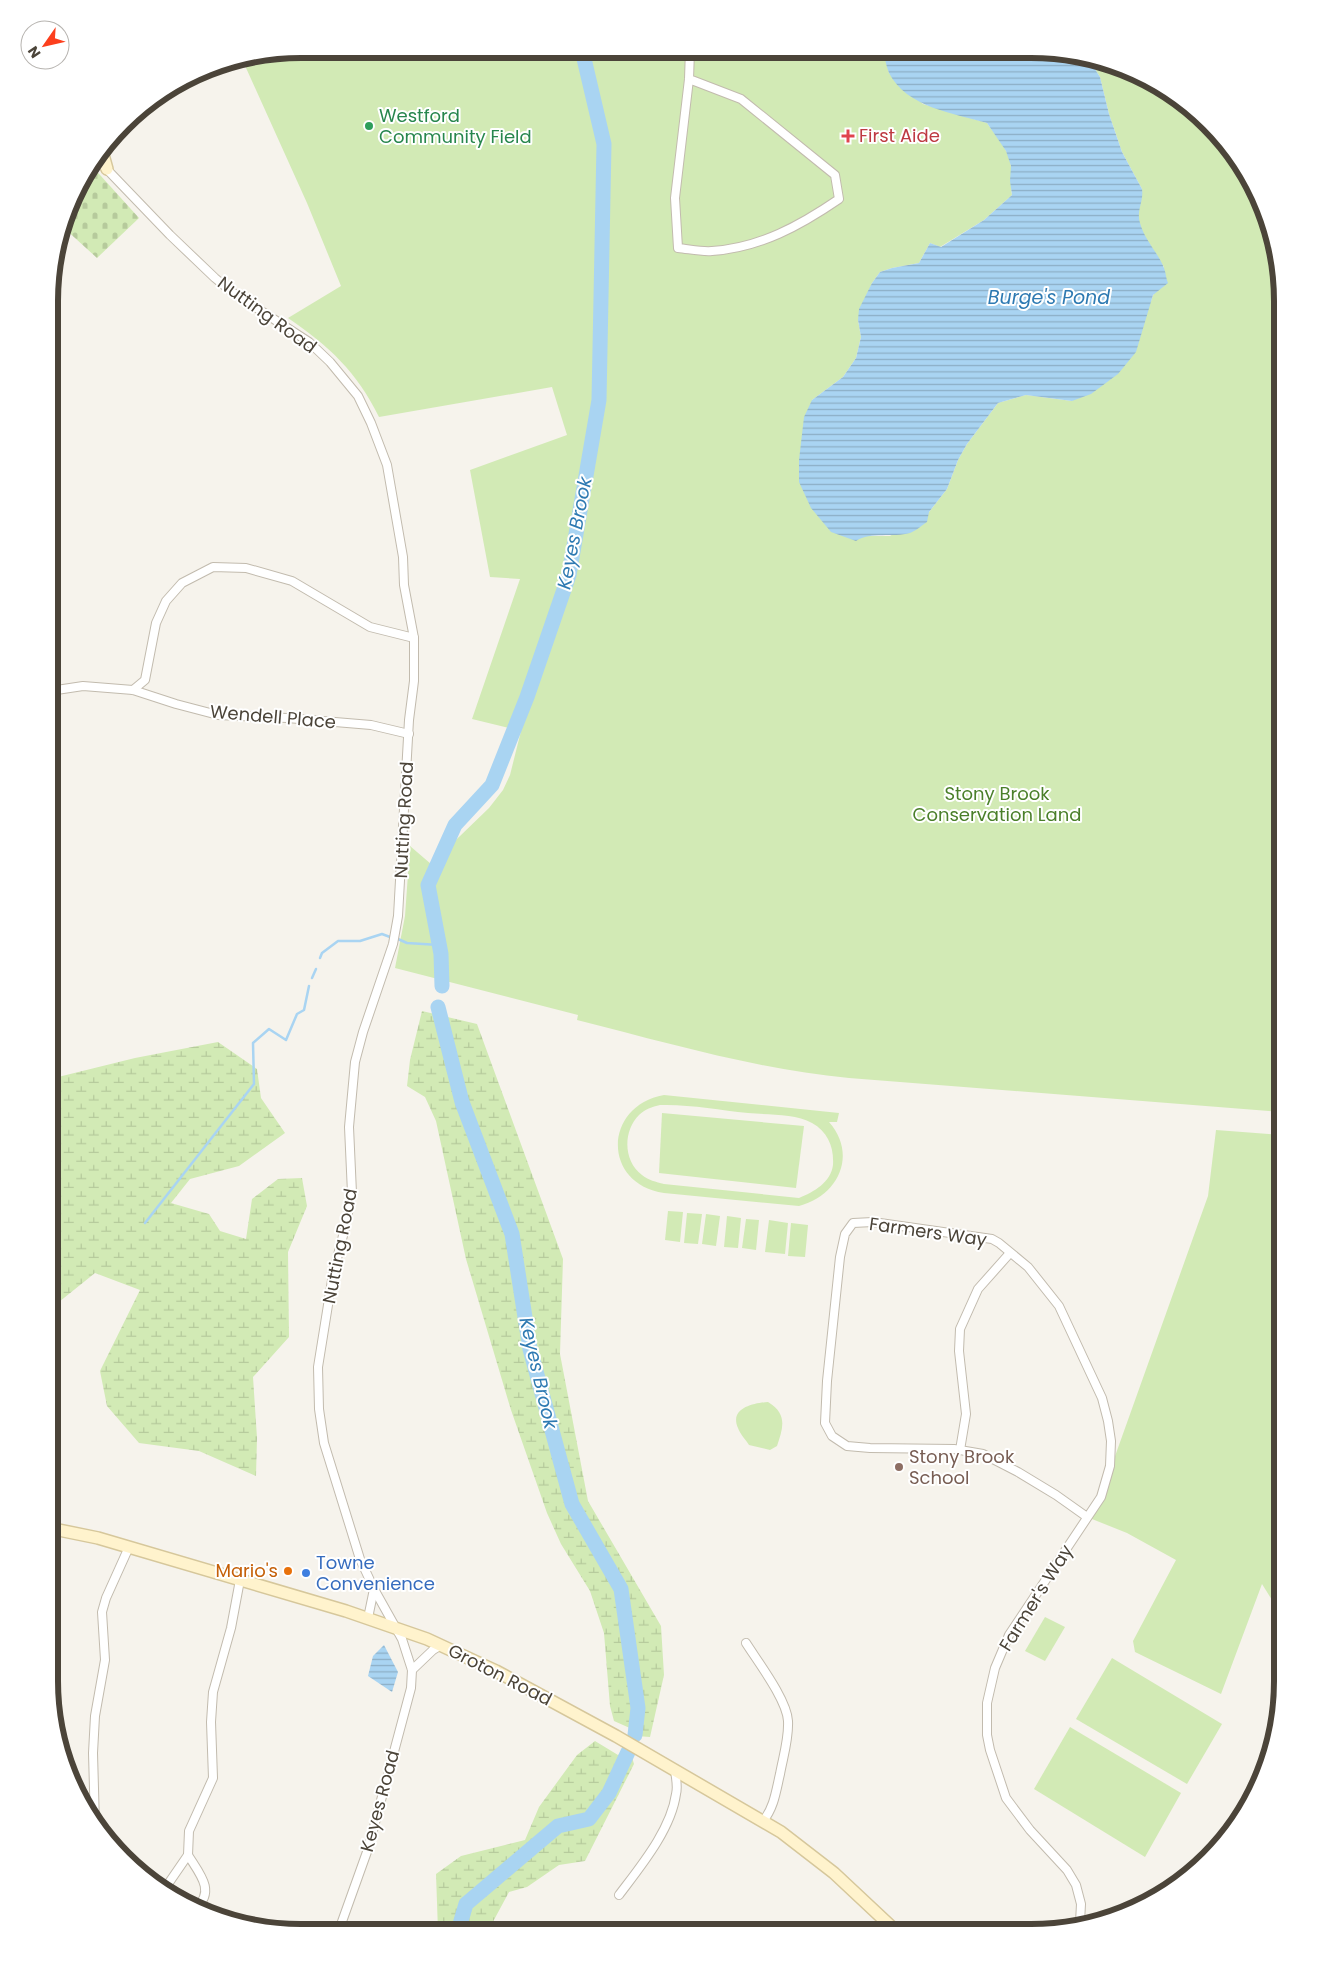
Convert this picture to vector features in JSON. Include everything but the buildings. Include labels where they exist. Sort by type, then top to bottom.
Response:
[{"type":"main road","points":[[104,158],[107,170]]},
{"type":"main road","name":"Groton Road","points":[[58,1530],[98,1538],[368,1618],[441,1645],[518,1682],[763,1821],[800,1845],[834,1873],[888,1924]]},
{"type":"street","points":[[689,79],[741,99],[835,175],[839,199],[807,220],[779,234],[754,243],[713,251],[678,248],[675,198],[690,58]]},
{"type":"street","name":"Nutting Road","points":[[100,163],[170,235],[215,278],[232,292],[309,342],[330,362],[358,396],[371,422],[386,465],[403,557],[404,585],[414,638],[414,681],[398,916],[392,944],[355,1062],[349,1126],[352,1192],[346,1228],[333,1274],[318,1367],[319,1409],[324,1444],[360,1559],[396,1628]]},
{"type":"street","points":[[132,690],[145,680],[156,623],[166,600],[182,583],[213,566],[246,568],[292,581],[370,627],[414,638]]},
{"type":"street","name":"Wendell Place","points":[[58,690],[83,686],[132,690],[218,715],[372,725],[409,734]]},
{"type":"street","name":"Farmers Way","points":[[960,1450],[847,1446],[832,1436],[825,1423],[827,1381],[840,1257],[844,1234],[853,1223],[873,1222],[992,1239],[999,1242],[1028,1267],[1059,1306],[1105,1408],[1111,1441],[1110,1466],[1101,1497],[1087,1517]]},
{"type":"street","points":[[1010,1253],[978,1289],[960,1330],[959,1351],[966,1414],[960,1450],[982,1454],[1032,1480],[1087,1517]]},
{"type":"street","name":"Farmer's Way","points":[[1080,1918],[1081,1904],[1076,1885],[1067,1870],[1026,1825],[1006,1798],[987,1735],[987,1702],[995,1668],[1010,1635],[1087,1517]]},
{"type":"street","points":[[95,1809],[93,1753],[95,1716],[105,1660],[102,1612],[106,1598],[129,1547]]},
{"type":"street","points":[[201,1902],[205,1897],[206,1889],[188,1855],[189,1831],[213,1778],[210,1722],[213,1692],[231,1628],[240,1580]]},
{"type":"street","points":[[368,1618],[374,1589]]},
{"type":"street","name":"Keyes Road","points":[[341,1924],[374,1827],[396,1741],[408,1705],[412,1670],[396,1628]]},
{"type":"street","points":[[746,1643],[783,1703],[788,1720],[787,1740],[776,1796],[768,1816],[763,1821]]},
{"type":"street","points":[[412,1670],[441,1645]]},
{"type":"street","points":[[619,1896],[655,1844],[672,1813],[677,1792],[675,1771]]},
{"type":"street","points":[[168,1884],[188,1855]]},
{"type":"green space","name":"Stony Brook Conservation Land","points":[[285,58],[885,58],[889,73],[923,104],[987,123],[1008,155],[1011,167],[1012,195],[984,220],[940,247],[930,243],[919,263],[880,272],[872,283],[858,320],[861,337],[856,358],[843,377],[812,400],[863,536],[890,536],[929,512],[947,489],[958,460],[967,444],[998,403],[1026,395],[1072,401],[1151,301],[1164,267],[1147,242],[1140,227],[1138,213],[1142,189],[1122,152],[1109,114],[1100,77],[1093,66],[1123,76],[1152,90],[1191,118],[1213,140],[1233,166],[1248,193],[1261,223],[1269,253],[1273,285],[1274,1111],[814,1074],[746,1062],[577,1020],[578,1015],[395,968],[405,916],[410,846],[431,864],[489,808],[503,790],[510,775],[521,731],[472,719],[520,579],[490,577],[470,470],[567,435],[552,387],[379,417],[361,386],[341,361],[288,318],[341,286],[307,203],[244,64]]},
{"type":"green space","points":[[96,170],[139,218],[97,258],[68,231],[76,208]]},
{"type":"green space","name":"Keyes Brook","points":[[422,1011],[477,1024],[563,1259],[560,1354],[588,1501],[661,1626],[664,1675],[650,1737],[637,1736],[632,1729],[614,1721],[610,1706],[604,1633],[590,1591],[561,1544],[547,1513],[511,1410],[466,1259],[436,1121],[425,1097],[407,1086],[410,1060]]},
{"type":"green space","points":[[218,1042],[257,1069],[261,1098],[285,1133],[239,1166],[190,1179],[171,1203],[209,1214],[220,1231],[246,1239],[252,1199],[278,1179],[302,1178],[307,1206],[288,1252],[289,1337],[253,1377],[257,1438],[256,1476],[199,1451],[139,1443],[107,1406],[100,1371],[140,1290],[95,1273],[58,1303],[58,1077],[135,1058]]},
{"type":"green space","points":[[664,1095],[839,1113],[837,1122],[829,1122],[838,1135],[842,1148],[843,1160],[839,1173],[833,1184],[824,1193],[813,1201],[799,1206],[664,1193],[644,1187],[629,1175],[621,1161],[618,1145],[621,1128],[630,1114],[644,1102]],"holes":[[[671,1105],[781,1115],[805,1120],[818,1127],[826,1135],[831,1146],[833,1158],[832,1171],[821,1186],[799,1198],[664,1184],[649,1180],[636,1169],[628,1154],[627,1146],[630,1129],[644,1111],[651,1107]]]},
{"type":"green space","points":[[662,1113],[804,1126],[796,1188],[659,1173]]},
{"type":"green space","points":[[1216,1130],[1274,1134],[1274,1603],[1262,1584],[1221,1694],[1135,1652],[1133,1641],[1176,1560],[1127,1533],[1087,1517],[1099,1501],[1208,1196]]},
{"type":"green space","points":[[668,1211],[683,1212],[680,1242],[665,1240]]},
{"type":"green space","points":[[687,1213],[702,1214],[698,1244],[684,1243]]},
{"type":"green space","points":[[706,1214],[720,1216],[716,1246],[702,1244]]},
{"type":"green space","points":[[727,1216],[741,1218],[738,1248],[724,1247]]},
{"type":"green space","points":[[746,1219],[759,1220],[756,1250],[742,1248]]},
{"type":"green space","points":[[769,1220],[788,1223],[785,1254],[765,1252]]},
{"type":"green space","points":[[791,1223],[808,1225],[805,1257],[788,1256]]},
{"type":"green space","points":[[768,1402],[779,1411],[782,1422],[777,1446],[770,1450],[749,1445],[739,1430],[736,1421],[740,1411],[744,1408]]},
{"type":"green space","points":[[1045,1617],[1065,1627],[1045,1661],[1025,1651]]},
{"type":"green space","points":[[1112,1658],[1222,1724],[1187,1784],[1076,1719]]},
{"type":"green space","points":[[1070,1727],[1181,1793],[1145,1857],[1034,1789]]},
{"type":"green space","points":[[595,1741],[618,1755],[625,1750],[631,1754],[634,1764],[585,1861],[559,1865],[527,1887],[509,1892],[492,1924],[438,1924],[436,1874],[461,1856],[525,1840],[539,1807],[577,1755]]},
{"type":"water","name":"Burge's Pond","points":[[885,58],[1046,58],[1093,66],[1100,77],[1109,114],[1122,152],[1142,189],[1139,214],[1140,223],[1145,236],[1162,263],[1168,283],[1153,295],[1136,352],[1118,374],[1091,394],[1072,401],[1026,395],[998,403],[967,444],[958,460],[947,489],[929,512],[927,522],[910,533],[868,536],[856,541],[831,532],[811,508],[799,482],[799,460],[804,417],[812,400],[843,377],[856,358],[861,337],[858,320],[859,309],[872,283],[880,272],[919,263],[930,243],[941,247],[984,220],[1012,195],[1010,181],[1011,166],[1006,151],[987,123],[946,112],[919,102],[897,85],[886,65]]},
{"type":"water","points":[[384,1645],[398,1672],[392,1692],[368,1676],[373,1656]]},
{"type":"waterway","name":"Keyes Brook","points":[[442,986],[441,954],[428,885],[455,825],[492,785],[527,697],[569,575],[599,400],[604,144],[584,58]]},
{"type":"waterway","points":[[320,958],[322,953],[338,941],[360,941],[382,934],[390,937]]},
{"type":"waterway","points":[[398,939],[407,943],[439,945]]},
{"type":"waterway","points":[[312,978],[316,969]]},
{"type":"waterway","points":[[145,1223],[254,1084],[253,1043],[269,1029],[286,1040],[297,1014],[304,1010],[309,986]]},
{"type":"waterway","name":"Keyes Brook","points":[[438,1007],[462,1102],[512,1234],[530,1349],[572,1504],[621,1589],[638,1708],[635,1735]]},
{"type":"waterway","name":"Keyes Brook","points":[[460,1924],[466,1904],[558,1826],[589,1819],[609,1793],[628,1752]]},
{"type":"place","name":"Westford Community Field","points":[[369,126]]},
{"type":"place","name":"First Aide","points":[[848,136]]},
{"type":"place","name":"Stony Brook School","points":[[899,1467]]},
{"type":"place","name":"Mario's","points":[[288,1571]]},
{"type":"place","name":"Towne Convenience","points":[[306,1573]]}]
